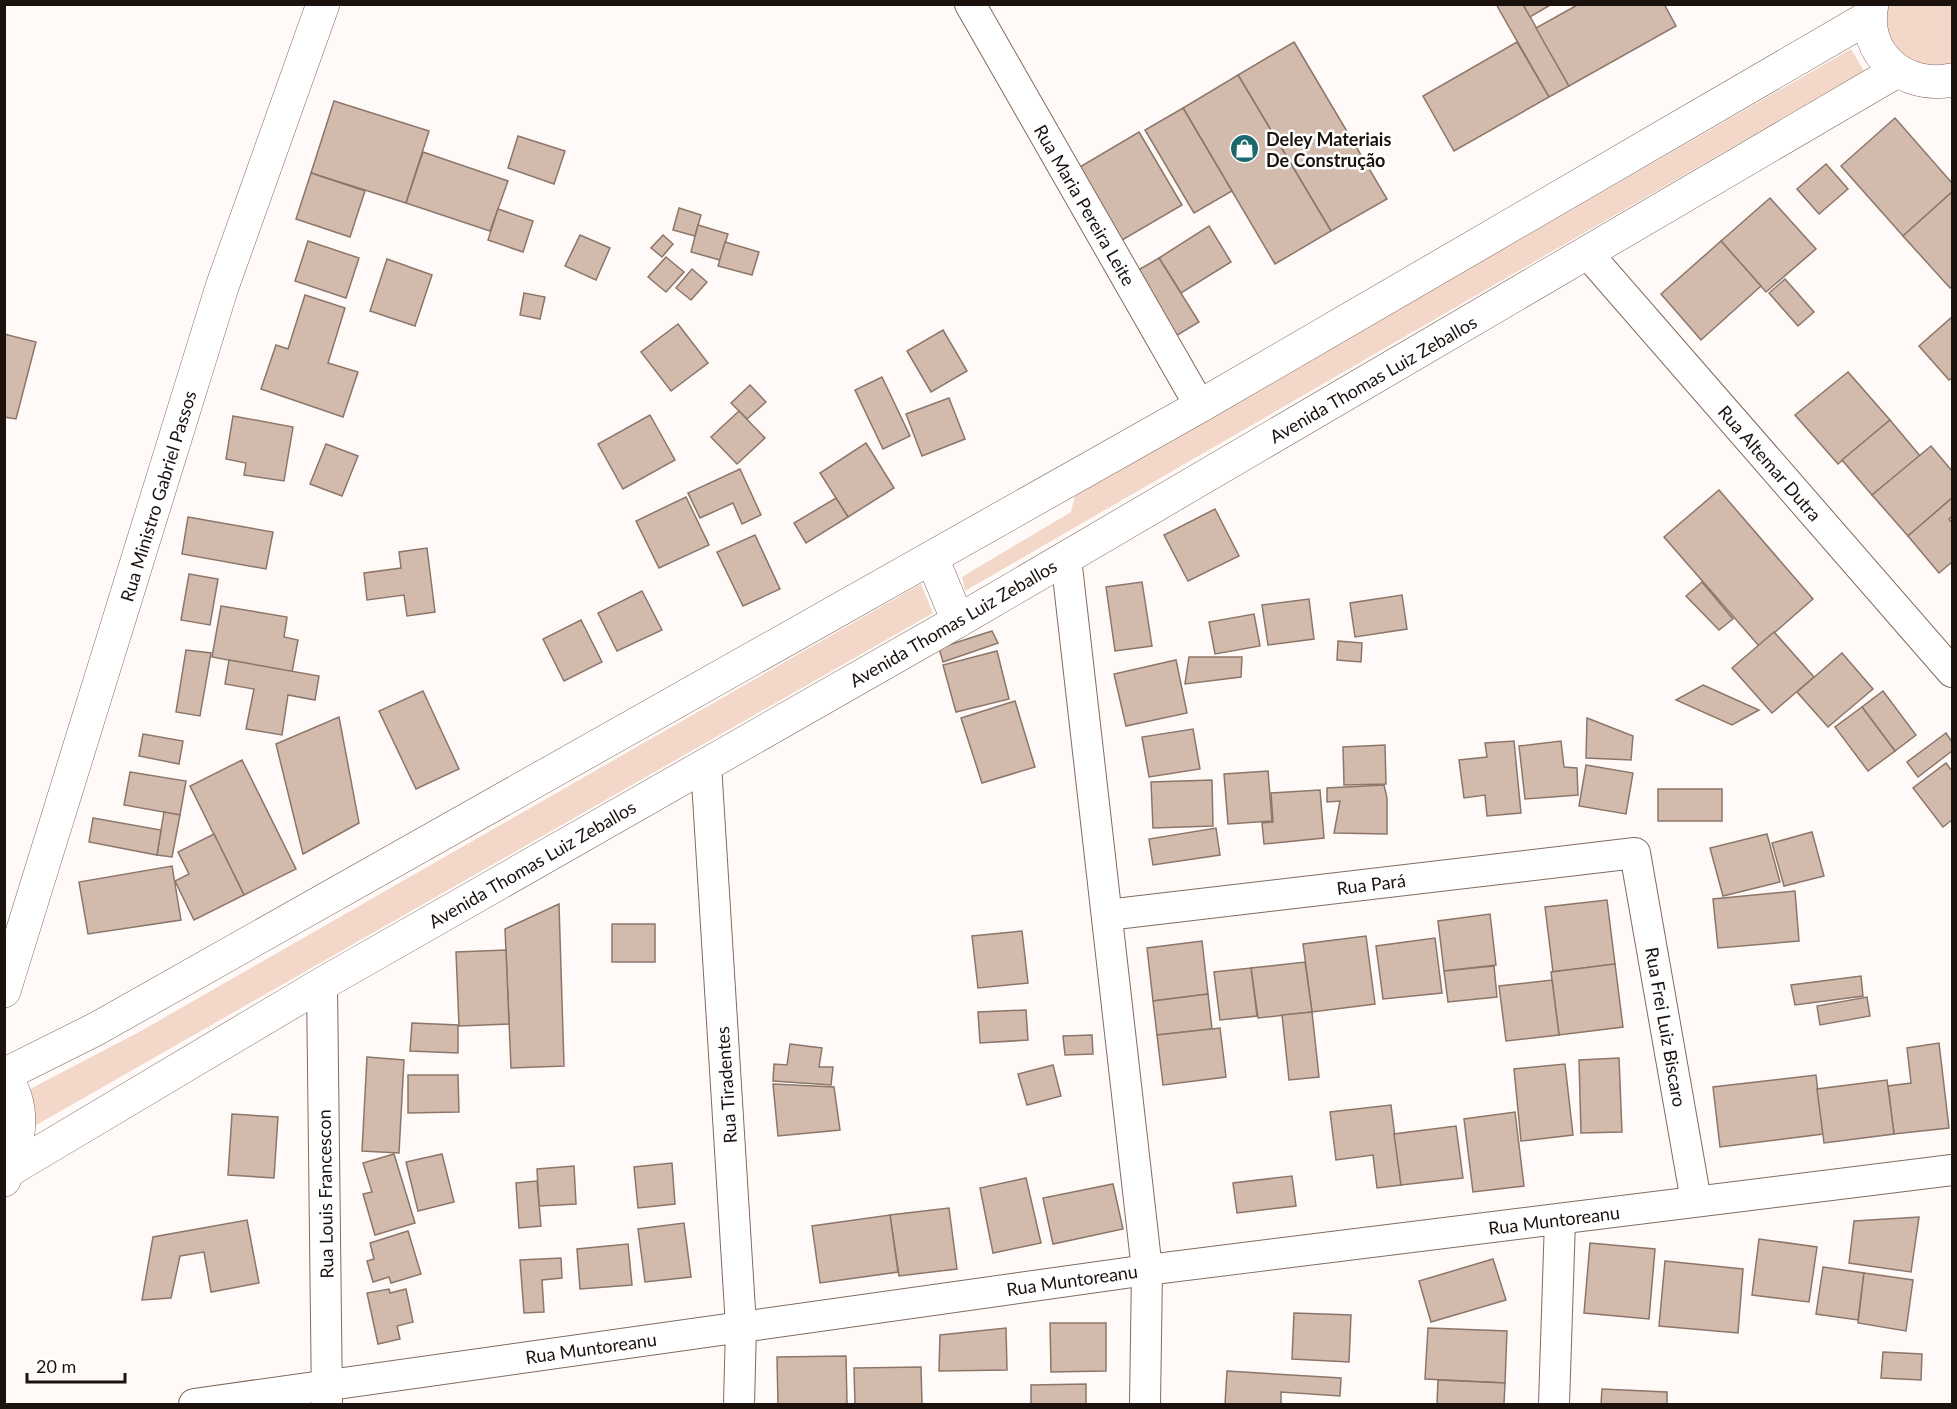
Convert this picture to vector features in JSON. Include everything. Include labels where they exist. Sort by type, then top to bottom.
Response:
[{"type":"main road","name":"Rua Ministro Gabriel Passos","points":[[4,991],[222,287],[323,4]]},
{"type":"main road","points":[[6,1176],[18,1140],[19,1113],[16,1092],[4,1075],[96,1029],[1200,406],[1870,11],[1876,48],[1897,71],[1916,81],[1938,83],[1953,80]]},
{"type":"main road","name":"Avenida Thomas Luiz Zeballos","points":[[6,1176],[322,984],[958,621],[1897,71]]},
{"type":"main road","points":[[932,558],[958,621]]},
{"type":"street","name":"Rua Maria Pereira Leite","points":[[970,4],[1200,406]]},
{"type":"street","name":"Rua Altemar Dutra","points":[[1588,254],[1953,672]]},
{"type":"street","points":[[1066,558],[1147,1270],[1145,1404]]},
{"type":"street","name":"Rua Tiradentes","points":[[706,765],[741,1326],[739,1404]]},
{"type":"street","name":"Rua Pará","points":[[1107,915],[1635,853]]},
{"type":"street","name":"Rua Frei Luiz Biscaro","points":[[1635,853],[1696,1201]]},
{"type":"street","name":"Rua Louis Francescon","points":[[322,984],[327,1395]]},
{"type":"street","name":"Rua Muntoreanu","points":[[194,1404],[327,1395],[741,1326],[1147,1270],[1953,1170]]},
{"type":"street","points":[[1554,1404],[1560,1220]]},
{"type":"shaded area","points":[[1884,5],[1952,5],[1952,65],[1938,68],[1906,61],[1885,34]]},
{"type":"shaded area","points":[[1851,49],[1864,71],[965,591],[962,577],[1071,512],[1075,495]]},
{"type":"shaded area","points":[[921,584],[933,613],[31,1128],[30,1089],[141,1031]]},
{"type":"building","points":[[1496,4],[1523,4],[1569,86],[1549,97]]},
{"type":"building","points":[[1523,4],[1552,4],[1530,17]]},
{"type":"building","points":[[1579,4],[1664,4],[1676,26],[1569,86],[1536,28]]},
{"type":"building","points":[[1294,42],[1387,199],[1331,231],[1238,75]]},
{"type":"building","points":[[1517,42],[1549,97],[1454,151],[1423,96]]},
{"type":"building","name":"Deley Materiais De Construção","points":[[1238,75],[1331,231],[1275,264],[1183,108]]},
{"type":"building","points":[[334,101],[429,131],[406,203],[311,173]]},
{"type":"building","points":[[1183,108],[1232,191],[1194,213],[1145,130]]},
{"type":"building","points":[[1895,118],[1952,183],[1952,192],[1903,236],[1841,166]]},
{"type":"building","points":[[1139,132],[1182,205],[1112,246],[1068,174]]},
{"type":"building","points":[[518,136],[565,151],[554,184],[508,168]]},
{"type":"building","points":[[423,152],[508,181],[490,231],[406,203]]},
{"type":"building","points":[[1826,164],[1848,189],[1819,214],[1797,189]]},
{"type":"building","points":[[311,173],[365,191],[350,237],[296,219]]},
{"type":"building","points":[[1952,192],[1952,286],[1950,288],[1903,236]]},
{"type":"building","points":[[1770,198],[1816,249],[1766,292],[1721,241]]},
{"type":"building","points":[[679,208],[701,215],[695,236],[673,230]]},
{"type":"building","points":[[498,209],[533,221],[523,252],[488,240]]},
{"type":"building","points":[[698,225],[728,234],[720,260],[691,252]]},
{"type":"building","points":[[1209,226],[1231,262],[1181,293],[1159,258]]},
{"type":"building","points":[[580,235],[610,248],[596,280],[565,266]]},
{"type":"building","points":[[663,235],[673,244],[662,257],[651,248]]},
{"type":"building","points":[[308,241],[359,258],[346,298],[295,281]]},
{"type":"building","points":[[1721,241],[1761,286],[1701,340],[1661,294]]},
{"type":"building","points":[[725,242],[759,252],[752,275],[718,266]]},
{"type":"building","points":[[666,257],[684,272],[666,292],[648,277]]},
{"type":"building","points":[[1159,258],[1199,322],[1169,340],[1128,276]]},
{"type":"building","points":[[387,259],[432,275],[415,326],[370,311]]},
{"type":"building","points":[[692,269],[707,282],[691,300],[676,288]]},
{"type":"building","points":[[1785,279],[1814,312],[1798,326],[1769,293]]},
{"type":"building","points":[[524,293],[545,297],[540,319],[520,315]]},
{"type":"building","points":[[305,295],[345,308],[328,363],[358,372],[343,417],[261,389],[276,345],[288,349]]},
{"type":"building","points":[[1952,317],[1952,378],[1949,380],[1919,346]]},
{"type":"building","points":[[678,324],[708,363],[671,391],[641,352]]},
{"type":"building","points":[[943,330],[967,371],[931,392],[907,351]]},
{"type":"building","points":[[4,334],[36,342],[16,419],[4,417]]},
{"type":"building","points":[[1848,372],[1890,420],[1838,464],[1795,415]]},
{"type":"building","points":[[882,377],[910,436],[883,449],[855,390]]},
{"type":"building","points":[[750,385],[766,402],[747,419],[731,403]]},
{"type":"building","points":[[949,398],[965,439],[922,456],[906,414]]},
{"type":"building","points":[[739,411],[765,438],[737,464],[711,437]]},
{"type":"building","points":[[650,415],[675,460],[623,489],[598,444]]},
{"type":"building","points":[[233,416],[293,427],[284,481],[244,475],[246,463],[226,459]]},
{"type":"building","points":[[1890,420],[1920,456],[1872,495],[1842,460]]},
{"type":"building","points":[[866,443],[894,488],[848,517],[820,473]]},
{"type":"building","points":[[326,444],[358,456],[342,496],[310,484]]},
{"type":"building","points":[[1931,446],[1952,471],[1952,498],[1908,536],[1872,495]]},
{"type":"building","points":[[740,469],[761,515],[742,524],[733,503],[700,518],[688,493]]},
{"type":"building","points":[[1719,490],[1813,599],[1759,646],[1664,537]]},
{"type":"building","points":[[686,497],[709,545],[659,568],[636,521]]},
{"type":"building","points":[[836,498],[848,517],[806,543],[794,523]]},
{"type":"building","points":[[1952,498],[1952,516],[1949,519],[1952,523],[1952,562],[1939,573],[1908,536]]},
{"type":"building","points":[[1215,509],[1239,556],[1188,581],[1164,535]]},
{"type":"building","points":[[188,517],[273,532],[266,569],[182,554]]},
{"type":"building","points":[[755,535],[780,589],[743,606],[717,552]]},
{"type":"building","points":[[427,548],[435,612],[407,616],[404,595],[367,600],[364,573],[401,568],[399,552]]},
{"type":"building","points":[[189,574],[218,579],[210,625],[181,620]]},
{"type":"building","points":[[1142,582],[1152,646],[1115,651],[1106,587]]},
{"type":"building","points":[[1702,582],[1733,619],[1719,630],[1686,596]]},
{"type":"building","points":[[642,591],[662,630],[617,651],[598,613]]},
{"type":"building","points":[[1402,595],[1407,629],[1355,637],[1350,603]]},
{"type":"building","points":[[1309,599],[1314,639],[1268,645],[1262,605]]},
{"type":"building","points":[[221,606],[287,617],[284,637],[298,640],[292,672],[212,657]]},
{"type":"building","points":[[1254,614],[1260,646],[1215,654],[1209,622]]},
{"type":"building","points":[[581,620],[602,662],[564,681],[543,639]]},
{"type":"building","points":[[992,631],[998,643],[943,662],[939,648]]},
{"type":"building","points":[[1774,632],[1814,677],[1772,713],[1732,668]]},
{"type":"building","points":[[1338,641],[1362,643],[1361,662],[1337,660]]},
{"type":"building","points":[[186,650],[211,653],[200,716],[176,712]]},
{"type":"building","points":[[997,651],[1009,699],[956,712],[943,665]]},
{"type":"building","points":[[1842,653],[1873,689],[1828,727],[1797,692]]},
{"type":"building","points":[[1189,657],[1242,657],[1241,677],[1185,684]]},
{"type":"building","points":[[229,660],[319,676],[315,700],[288,695],[282,735],[246,729],[254,689],[225,684]]},
{"type":"building","points":[[1176,660],[1187,713],[1126,726],[1114,674]]},
{"type":"building","points":[[1703,685],[1759,710],[1732,725],[1676,700]]},
{"type":"building","points":[[423,691],[459,769],[416,789],[379,711]]},
{"type":"building","points":[[1883,691],[1916,735],[1895,751],[1862,707]]},
{"type":"building","points":[[1015,701],[1035,767],[982,783],[961,718]]},
{"type":"building","points":[[1862,707],[1895,751],[1868,771],[1835,727]]},
{"type":"building","points":[[339,717],[359,823],[303,854],[276,744]]},
{"type":"building","points":[[1587,718],[1633,736],[1631,760],[1586,758]]},
{"type":"building","points":[[1193,729],[1200,769],[1149,777],[1142,737]]},
{"type":"building","points":[[1946,733],[1952,742],[1952,751],[1918,777],[1907,762]]},
{"type":"building","points":[[143,734],[183,741],[179,764],[139,756]]},
{"type":"building","points":[[1514,741],[1521,813],[1487,816],[1485,795],[1464,798],[1459,760],[1487,757],[1485,743]]},
{"type":"building","points":[[1561,741],[1564,767],[1577,768],[1578,795],[1525,799],[1519,746]]},
{"type":"building","points":[[1385,745],[1386,784],[1344,785],[1343,747]]},
{"type":"building","points":[[242,760],[296,869],[244,895],[190,786]]},
{"type":"building","points":[[1946,763],[1952,771],[1952,820],[1943,827],[1913,788]]},
{"type":"building","points":[[1586,765],[1633,773],[1626,814],[1579,806]]},
{"type":"building","points":[[1268,771],[1272,821],[1228,824],[1224,774]]},
{"type":"building","points":[[130,772],[186,781],[180,815],[124,805]]},
{"type":"building","points":[[1212,780],[1213,826],[1153,828],[1151,782]]},
{"type":"building","points":[[1384,785],[1387,798],[1387,834],[1334,833],[1340,801],[1327,802],[1327,788]]},
{"type":"building","points":[[1658,789],[1722,789],[1722,821],[1658,821]]},
{"type":"building","points":[[1320,790],[1324,838],[1264,844],[1262,823],[1273,822],[1271,793]]},
{"type":"building","points":[[164,812],[180,815],[172,857],[157,855]]},
{"type":"building","points":[[93,818],[161,830],[157,855],[89,842]]},
{"type":"building","points":[[1216,828],[1220,855],[1153,865],[1149,839]]},
{"type":"building","points":[[1812,832],[1824,876],[1784,886],[1772,843]]},
{"type":"building","points":[[214,834],[244,895],[194,920],[175,881],[189,874],[178,852]]},
{"type":"building","points":[[1767,834],[1780,882],[1723,896],[1710,848]]},
{"type":"building","points":[[172,866],[181,920],[88,934],[79,882]]},
{"type":"building","points":[[1795,891],[1799,941],[1718,948],[1713,899]]},
{"type":"building","points":[[1607,900],[1615,964],[1553,972],[1545,907]]},
{"type":"building","points":[[559,904],[564,1066],[511,1068],[505,929]]},
{"type":"building","points":[[1490,914],[1496,965],[1444,971],[1438,921]]},
{"type":"building","points":[[612,924],[655,924],[655,962],[612,962]]},
{"type":"building","points":[[1022,931],[1028,983],[978,988],[972,936]]},
{"type":"building","points":[[1366,936],[1375,1004],[1312,1012],[1303,944]]},
{"type":"building","points":[[1435,938],[1442,993],[1383,999],[1376,946]]},
{"type":"building","points":[[1202,941],[1208,994],[1153,1001],[1147,948]]},
{"type":"building","points":[[506,950],[509,1024],[459,1026],[456,952]]},
{"type":"building","points":[[1305,962],[1312,1012],[1258,1018],[1251,968]]},
{"type":"building","points":[[1615,964],[1623,1027],[1559,1035],[1551,972]]},
{"type":"building","points":[[1494,966],[1497,997],[1448,1002],[1444,971]]},
{"type":"building","points":[[1251,968],[1257,1016],[1220,1020],[1214,972]]},
{"type":"building","points":[[1861,976],[1863,996],[1795,1005],[1791,985]]},
{"type":"building","points":[[1552,980],[1559,1035],[1506,1041],[1499,986]]},
{"type":"building","points":[[1208,994],[1212,1029],[1157,1035],[1153,1001]]},
{"type":"building","points":[[1867,997],[1870,1016],[1820,1025],[1817,1006]]},
{"type":"building","points":[[1026,1010],[1028,1040],[980,1043],[978,1012]]},
{"type":"building","points":[[1312,1012],[1319,1077],[1289,1080],[1282,1015]]},
{"type":"building","points":[[412,1023],[458,1025],[458,1053],[410,1051]]},
{"type":"building","points":[[1220,1028],[1226,1077],[1163,1085],[1157,1035]]},
{"type":"building","points":[[1092,1035],[1093,1054],[1065,1055],[1063,1036]]},
{"type":"building","points":[[1939,1043],[1949,1128],[1894,1134],[1888,1086],[1911,1083],[1907,1048]]},
{"type":"building","points":[[790,1044],[822,1048],[819,1067],[833,1067],[831,1085],[773,1081],[774,1064],[787,1065]]},
{"type":"building","points":[[367,1057],[404,1060],[399,1153],[362,1151]]},
{"type":"building","points":[[1619,1058],[1622,1132],[1581,1133],[1579,1060]]},
{"type":"building","points":[[1565,1064],[1573,1135],[1521,1141],[1514,1069]]},
{"type":"building","points":[[1053,1065],[1061,1096],[1027,1105],[1018,1074]]},
{"type":"building","points":[[408,1075],[458,1075],[459,1112],[408,1113]]},
{"type":"building","points":[[1816,1075],[1823,1134],[1720,1147],[1713,1087]]},
{"type":"building","points":[[1887,1080],[1894,1134],[1824,1143],[1817,1089]]},
{"type":"building","points":[[773,1084],[834,1087],[840,1130],[778,1136]]},
{"type":"building","points":[[1391,1105],[1401,1185],[1377,1188],[1373,1155],[1336,1160],[1330,1112]]},
{"type":"building","points":[[1515,1112],[1524,1186],[1473,1192],[1464,1119]]},
{"type":"building","points":[[232,1114],[278,1117],[274,1178],[228,1175]]},
{"type":"building","points":[[1456,1126],[1463,1178],[1401,1185],[1394,1134]]},
{"type":"building","points":[[394,1154],[415,1223],[375,1235],[363,1194],[372,1192],[363,1163]]},
{"type":"building","points":[[442,1154],[454,1202],[418,1211],[406,1162]]},
{"type":"building","points":[[672,1163],[675,1204],[638,1208],[634,1167]]},
{"type":"building","points":[[574,1166],[576,1204],[539,1206],[537,1169]]},
{"type":"building","points":[[1292,1176],[1296,1206],[1237,1213],[1233,1183]]},
{"type":"building","points":[[1026,1178],[1041,1243],[993,1253],[980,1188]]},
{"type":"building","points":[[537,1181],[541,1226],[519,1228],[516,1183]]},
{"type":"building","points":[[1113,1184],[1123,1229],[1053,1244],[1043,1198]]},
{"type":"building","points":[[949,1208],[957,1269],[899,1276],[890,1215]]},
{"type":"building","points":[[890,1215],[898,1272],[820,1283],[812,1226]]},
{"type":"building","points":[[1919,1217],[1911,1272],[1849,1263],[1854,1221]]},
{"type":"building","points":[[247,1220],[259,1283],[211,1292],[204,1252],[180,1256],[171,1298],[142,1300],[153,1237]]},
{"type":"building","points":[[684,1223],[691,1277],[645,1282],[638,1229]]},
{"type":"building","points":[[408,1231],[421,1274],[391,1283],[389,1277],[373,1282],[367,1261],[374,1259],[370,1243]]},
{"type":"building","points":[[1759,1239],[1817,1247],[1809,1302],[1752,1295]]},
{"type":"building","points":[[1590,1243],[1655,1249],[1649,1319],[1584,1313]]},
{"type":"building","points":[[628,1244],[632,1285],[580,1289],[577,1249]]},
{"type":"building","points":[[561,1258],[562,1278],[542,1280],[544,1312],[524,1313],[520,1260]]},
{"type":"building","points":[[1493,1259],[1506,1300],[1431,1322],[1419,1281]]},
{"type":"building","points":[[1665,1261],[1743,1269],[1738,1333],[1659,1326]]},
{"type":"building","points":[[1823,1267],[1864,1273],[1858,1320],[1816,1314]]},
{"type":"building","points":[[1864,1273],[1913,1280],[1906,1331],[1858,1323]]},
{"type":"building","points":[[389,1289],[390,1293],[406,1289],[413,1322],[397,1326],[400,1339],[378,1344],[367,1293]]},
{"type":"building","points":[[1294,1313],[1351,1315],[1349,1362],[1292,1359]]},
{"type":"building","points":[[1050,1323],[1106,1323],[1106,1371],[1051,1372]]},
{"type":"building","points":[[1006,1328],[1007,1370],[939,1371],[940,1335]]},
{"type":"building","points":[[1428,1328],[1507,1331],[1505,1383],[1425,1379]]},
{"type":"building","points":[[1883,1352],[1922,1354],[1921,1380],[1881,1378]]},
{"type":"building","points":[[846,1356],[847,1404],[778,1404],[777,1357]]},
{"type":"building","points":[[921,1367],[922,1404],[855,1404],[854,1368]]},
{"type":"building","points":[[1227,1371],[1341,1378],[1340,1396],[1281,1392],[1281,1404],[1225,1404]]},
{"type":"building","points":[[1438,1380],[1505,1383],[1504,1404],[1437,1404]]},
{"type":"building","points":[[1086,1384],[1086,1404],[1031,1404],[1031,1385]]},
{"type":"building","points":[[1602,1389],[1667,1392],[1667,1404],[1601,1404]]},
{"type":"place","name":"Deley Materiais De Construção","points":[[1245,149]]}]
